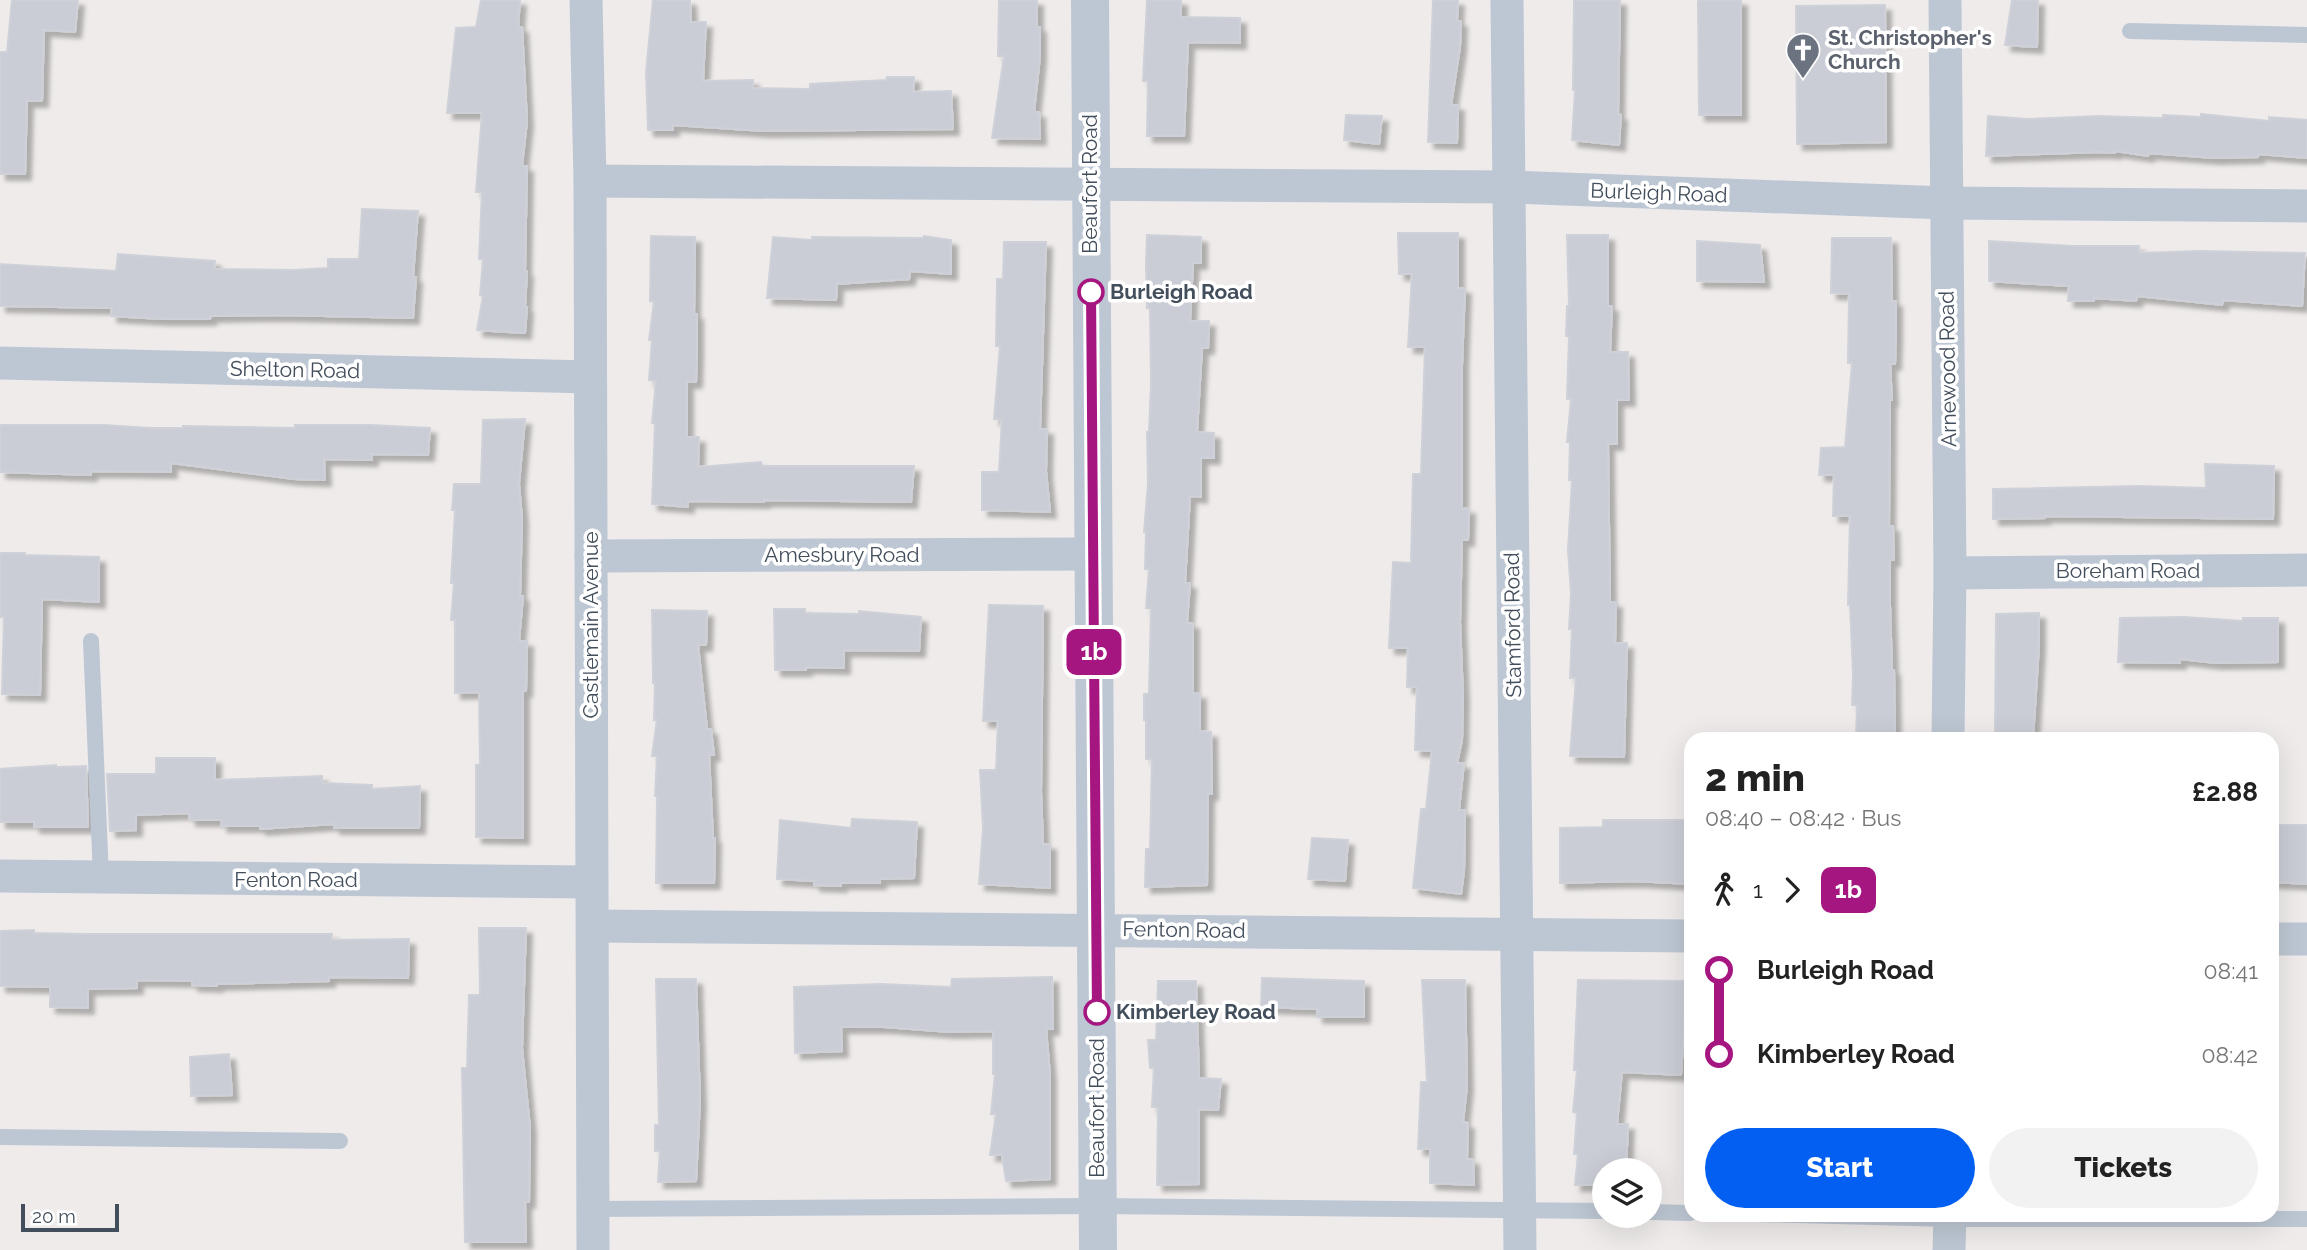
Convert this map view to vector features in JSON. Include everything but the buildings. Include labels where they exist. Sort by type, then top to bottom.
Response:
[{"type":"street","name":"Castlemain Avenue","points":[[586,0],[590,181],[593,1250]]},
{"type":"street","name":"Beaufort Road","points":[[1090,0],[1098,1250]]},
{"type":"street","name":"Stamford Road","points":[[1507,0],[1520,1250]]},
{"type":"street","name":"Arnewood Road","points":[[1945,0],[1950,573],[1948,732]]},
{"type":"street","name":"Burleigh Road","points":[[590,181],[1508,187],[1947,203],[2307,206]]},
{"type":"street","name":"Shelton Road","points":[[0,363],[590,377]]},
{"type":"street","name":"Amesbury Road","points":[[591,556],[1093,554]]},
{"type":"street","name":"Boreham Road","points":[[1950,573],[2307,570]]},
{"type":"street","name":"Fenton Road","points":[[0,876],[591,882]]},
{"type":"street","name":"Fenton Road","points":[[593,926],[1684,936]]},
{"type":"street","points":[[2279,939],[2307,939]]},
{"type":"lane","points":[[2130,31],[2307,34]]},
{"type":"lane","points":[[91,641],[101,878]]},
{"type":"lane","points":[[0,1137],[340,1141]]},
{"type":"lane","points":[[592,1209],[1097,1206],[1592,1211]]},
{"type":"lane","points":[[1662,1212],[1684,1213]]},
{"type":"lane","points":[[2279,1220],[2307,1219]]},
{"type":"lane","points":[[1866,1222],[1949,1228],[2188,1222]]},
{"type":"bus line","name":"1b","points":[[1091,292],[1097,1012]]},
{"type":"place","name":"St. Christopher's Church","points":[[1803,80]]},
{"type":"place","name":"Burleigh Road","points":[[1091,292]]},
{"type":"place","name":"Kimberley Road","points":[[1097,1012]]}]
